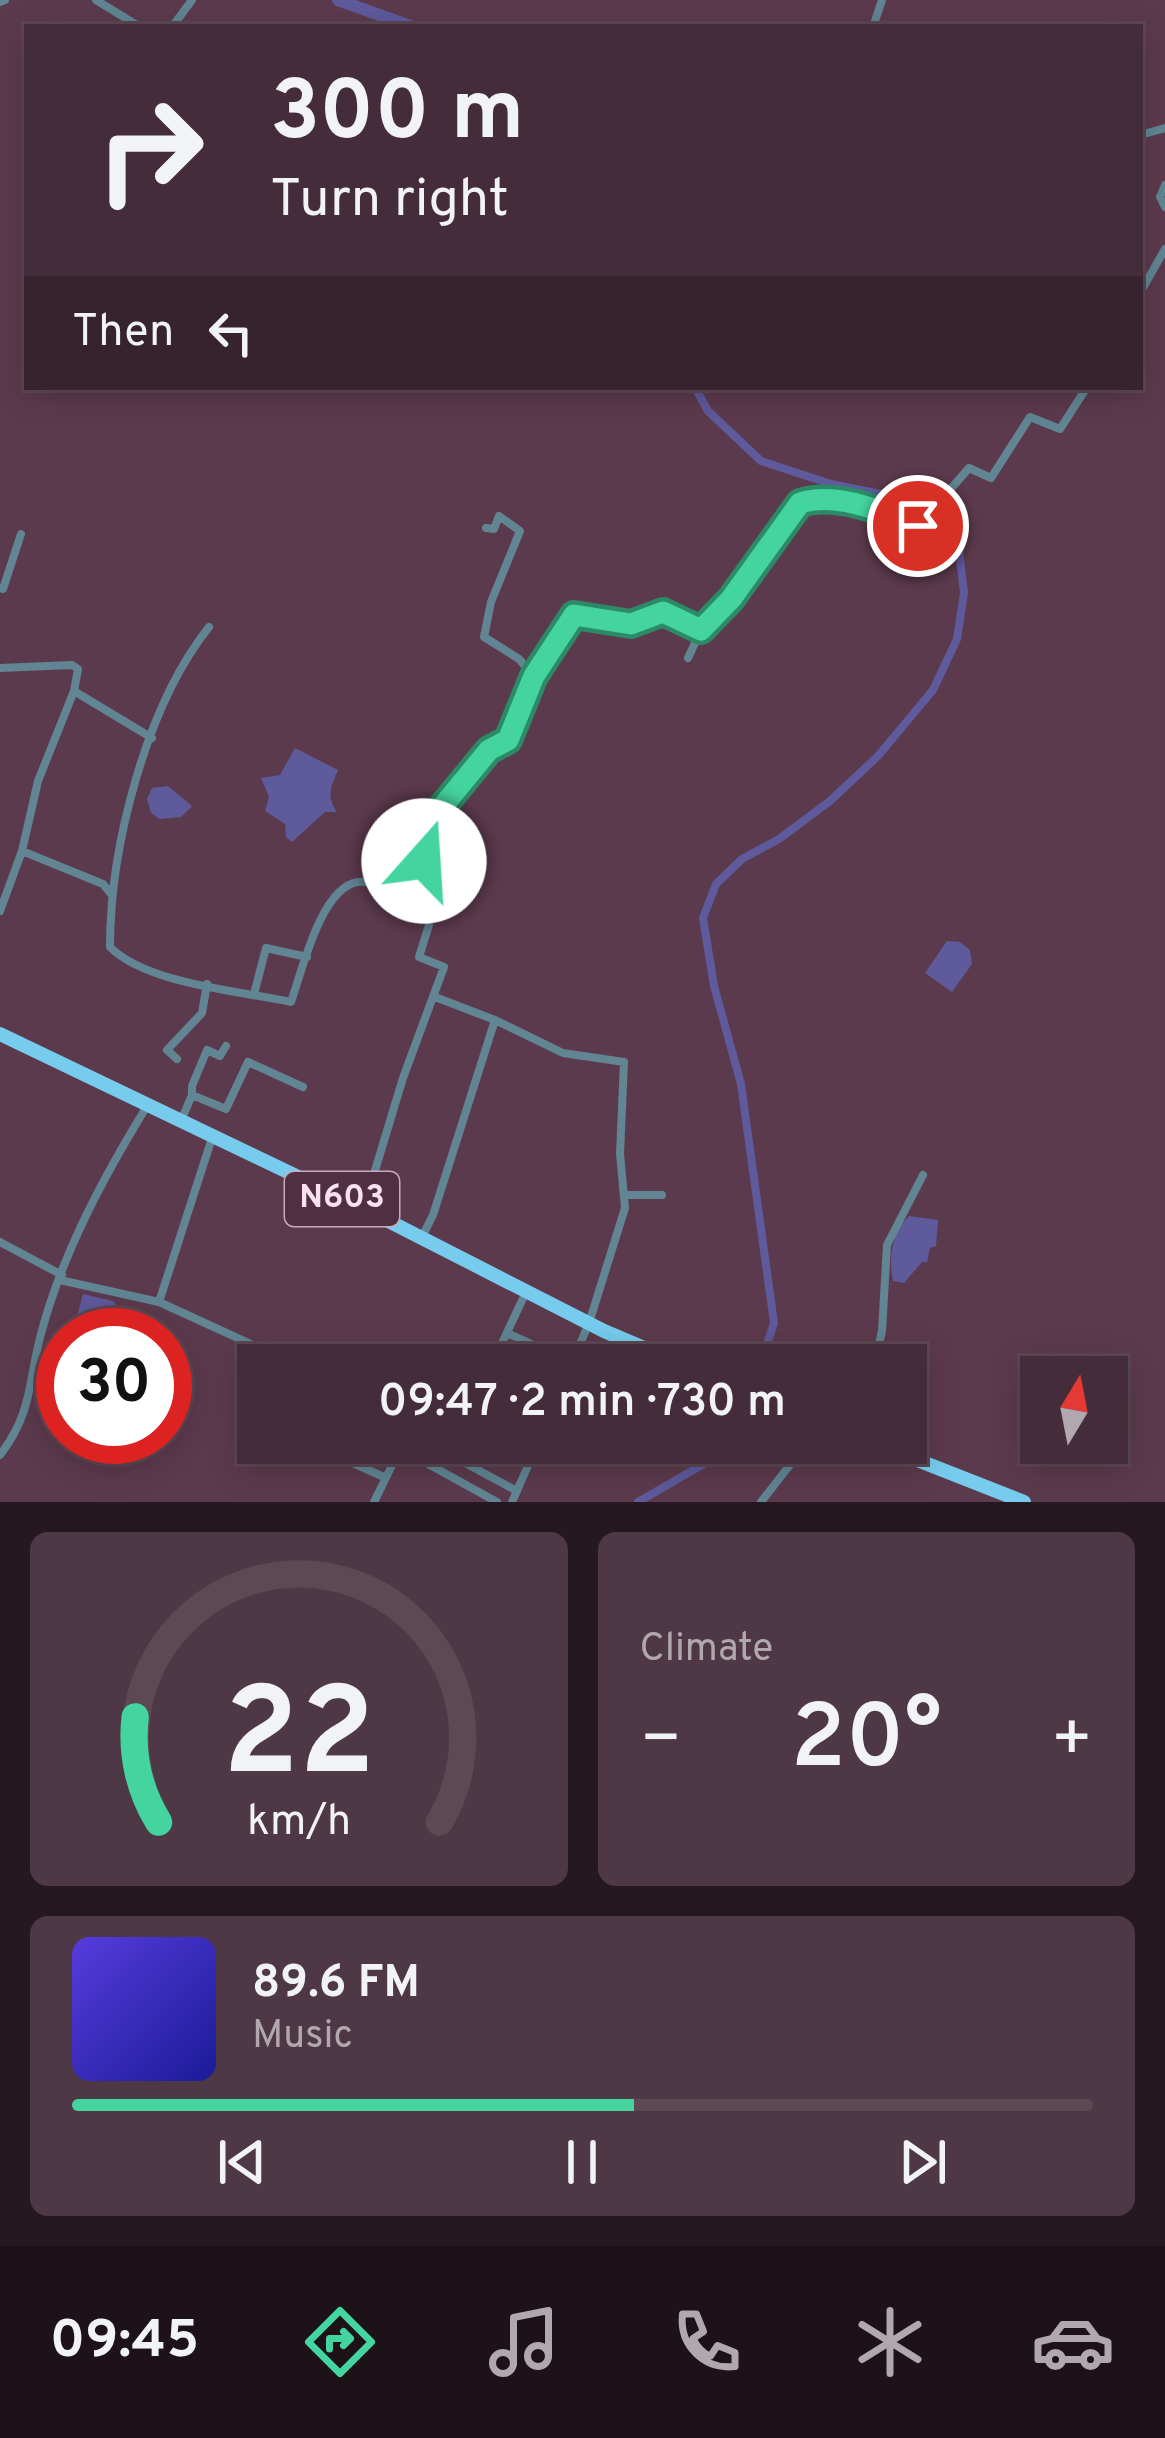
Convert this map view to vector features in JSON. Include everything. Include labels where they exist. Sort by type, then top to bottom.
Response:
[{"type":"highway","name":"N603","points":[[0,1034],[636,1344]]},
{"type":"highway","points":[[927,1464],[1024,1502]]},
{"type":"street","points":[[96,0],[135,24]]},
{"type":"street","points":[[1165,185],[1160,197],[1165,207]]},
{"type":"street","points":[[1143,288],[1165,249]]},
{"type":"street","points":[[941,500],[969,468],[991,478],[1030,417],[1060,429],[1085,390]]},
{"type":"street","points":[[688,658],[701,630],[731,599],[800,503],[813,499],[838,502],[881,511],[918,526]]},
{"type":"street","points":[[486,528],[494,529],[499,516],[520,531],[491,602],[484,638],[519,659],[534,676]]},
{"type":"street","points":[[0,588],[21,534]]},
{"type":"street","points":[[208,627],[185,656],[132,791],[112,896],[110,947],[124,961],[291,1002],[327,904],[340,891],[359,882],[405,891],[416,884],[438,812],[489,750],[508,740],[534,676],[574,615],[631,624],[663,612],[701,630]]},
{"type":"street","points":[[0,668],[72,665],[78,670],[74,692],[38,781],[22,851],[0,911]]},
{"type":"street","points":[[74,692],[152,738]]},
{"type":"street","points":[[22,851],[103,884],[112,896]]},
{"type":"street","points":[[363,1208],[403,1078],[444,968],[419,957],[429,925]]},
{"type":"street","points":[[254,994],[266,948],[307,958]]},
{"type":"street","points":[[177,1059],[166,1050],[202,1013],[207,984]]},
{"type":"street","points":[[434,997],[563,1052],[624,1062],[620,1154],[625,1208],[580,1344]]},
{"type":"street","points":[[422,1238],[434,1215],[495,1020]]},
{"type":"street","points":[[181,1122],[208,1050],[220,1055],[226,1046]]},
{"type":"street","points":[[192,1094],[226,1109],[248,1062],[303,1087]]},
{"type":"street","points":[[0,1455],[26,1413],[41,1333],[61,1277],[103,1180],[147,1106]]},
{"type":"street","points":[[159,1302],[212,1138]]},
{"type":"street","points":[[879,1344],[887,1245],[923,1175]]},
{"type":"street","points":[[624,1195],[662,1195]]},
{"type":"street","points":[[0,1242],[61,1277],[159,1302],[251,1344]]},
{"type":"street","points":[[501,1344],[526,1292]]},
{"type":"street","points":[[507,1334],[529,1344]]},
{"type":"street","points":[[354,1464],[383,1477]]},
{"type":"street","points":[[374,1502],[391,1464]]},
{"type":"street","points":[[433,1464],[497,1502]]},
{"type":"street","points":[[467,1464],[518,1491]]},
{"type":"street","points":[[512,1502],[529,1464]]},
{"type":"street","points":[[761,1502],[791,1464]]},
{"type":"shaded area","points":[[295,748],[338,770],[331,791],[337,812],[325,812],[292,842],[286,837],[285,824],[265,811],[269,797],[261,778],[280,775]]},
{"type":"shaded area","points":[[168,786],[192,806],[181,817],[160,819],[151,813],[147,799],[152,788]]},
{"type":"shaded area","points":[[947,941],[960,942],[970,950],[972,964],[952,992],[925,973]]},
{"type":"shaded area","points":[[909,1216],[938,1220],[936,1246],[930,1248],[927,1262],[904,1283],[893,1281],[891,1254]]},
{"type":"shaded area","points":[[83,1294],[113,1301],[118,1308],[79,1308]]},
{"type":"waterway","points":[[338,0],[405,24]]},
{"type":"waterway","points":[[697,390],[708,411],[761,461],[831,484],[915,501],[957,534],[964,593],[957,639],[933,690],[878,756],[830,801],[779,839],[742,859],[716,884],[703,918],[714,986],[741,1084],[774,1323],[767,1344]]},
{"type":"waterway","points":[[638,1502],[704,1464]]},
{"type":"route","points":[[424,861],[438,812],[489,750],[508,740],[534,676],[574,615],[631,624],[663,612],[701,630],[731,599],[800,503],[813,499],[881,511],[918,526]]}]
